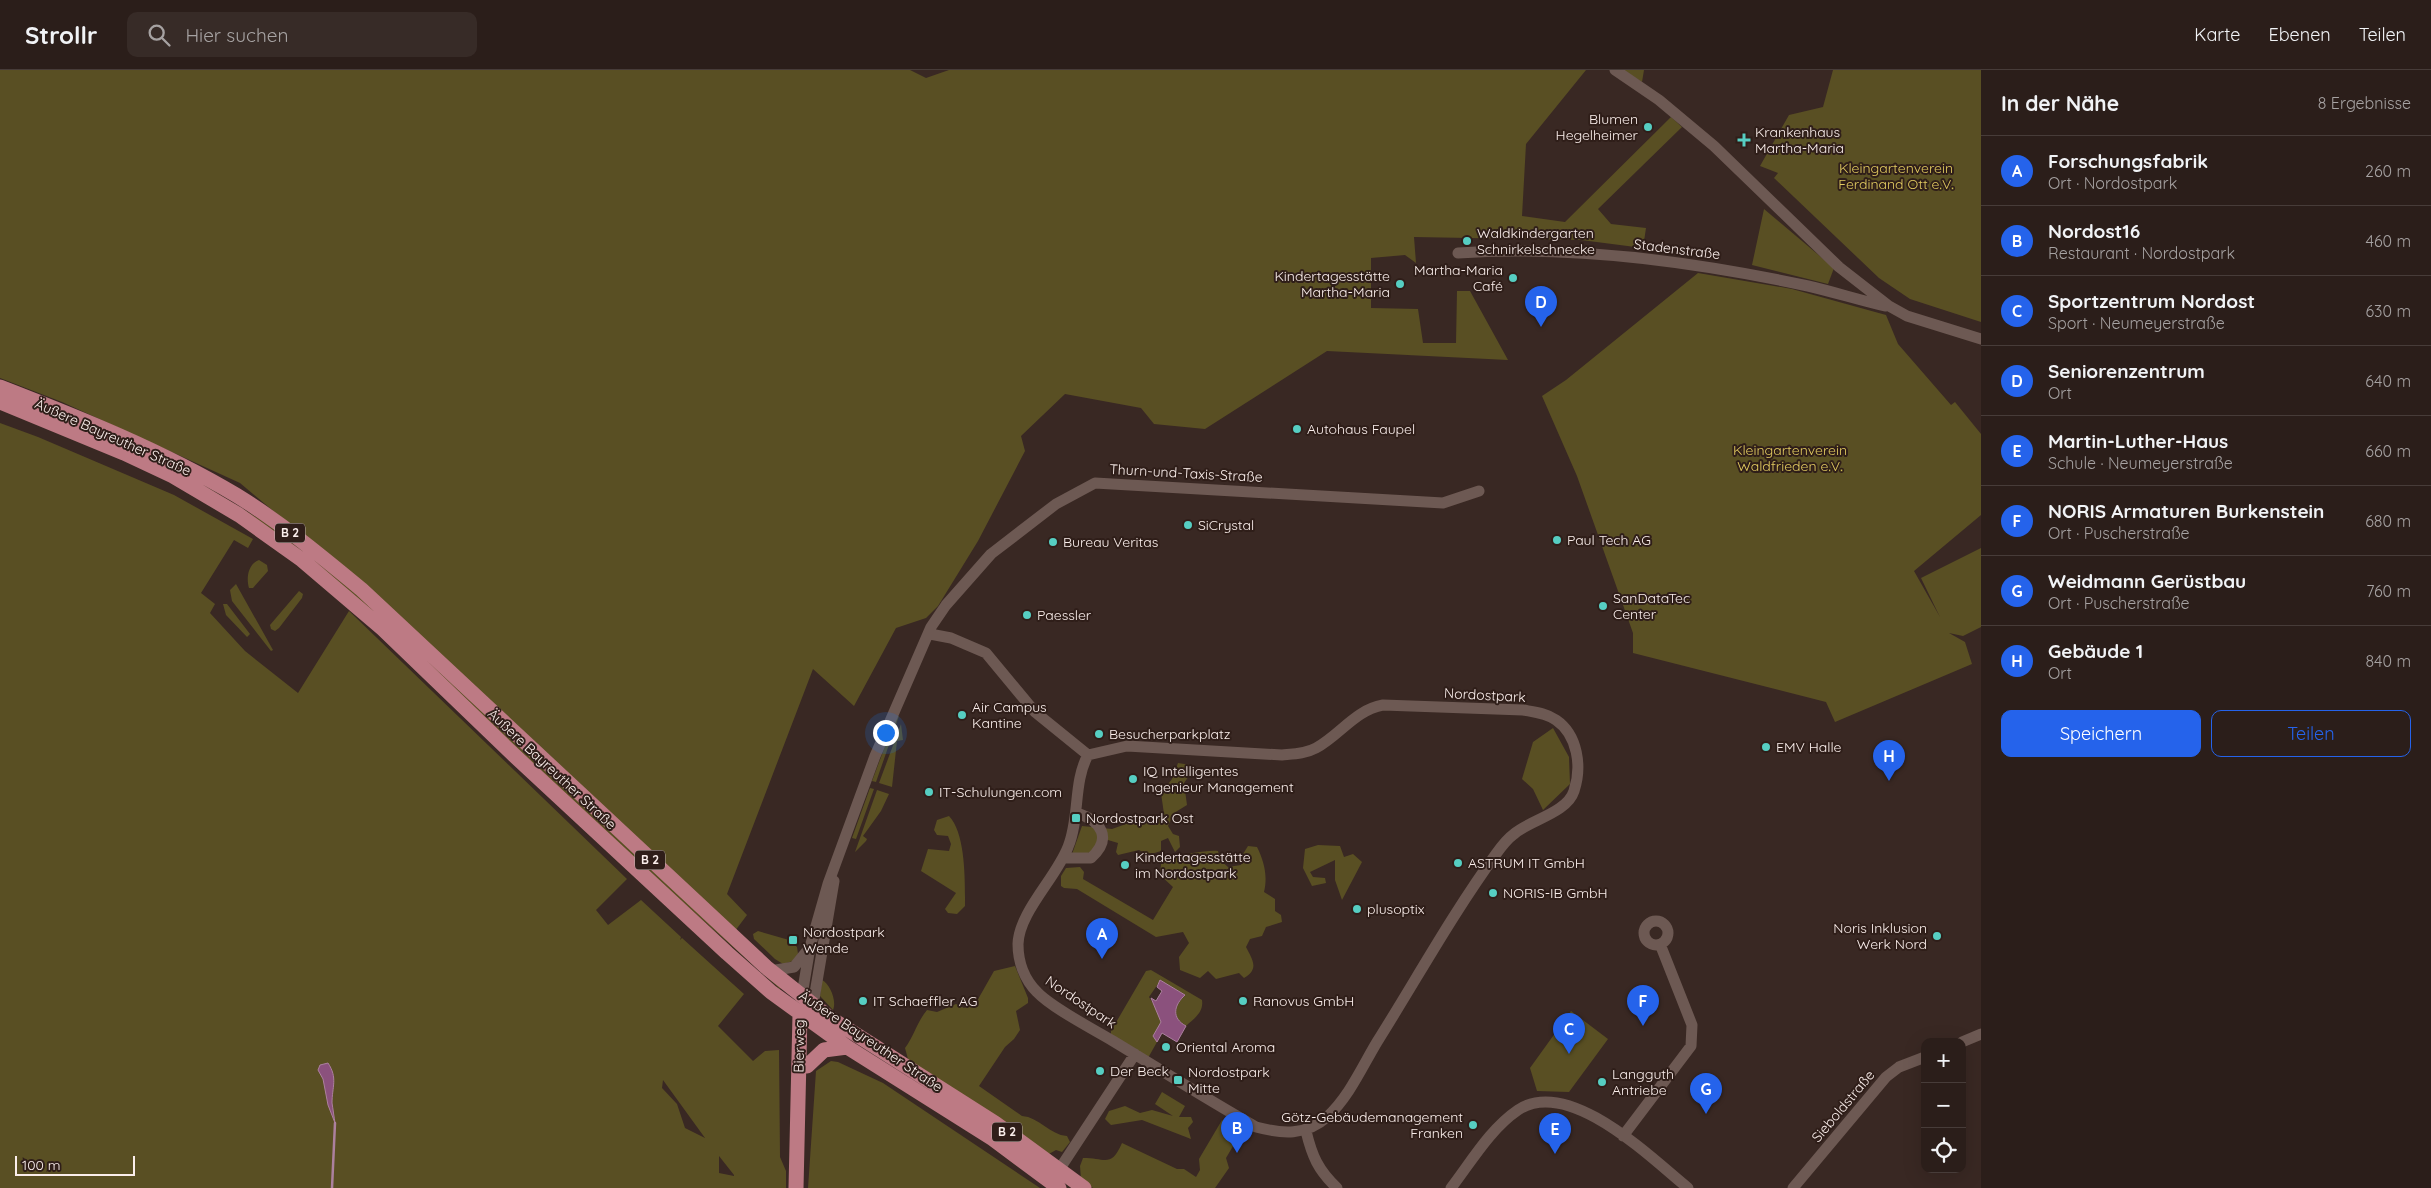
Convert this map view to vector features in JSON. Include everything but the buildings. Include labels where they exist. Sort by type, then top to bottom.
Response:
[{"type":"main road","name":"Äußere Bayreuther Straße","points":[[0,387],[130,441],[182,466],[236,496],[312,549],[361,589],[770,970],[807,1000],[874,1047],[995,1123],[1057,1180]]},
{"type":"main road","name":"Äußere Bayreuther Straße","points":[[0,402],[124,453],[173,476],[239,515],[302,560],[383,628],[516,757],[726,953],[805,1018],[847,1047],[1057,1180],[1084,1188]]},
{"type":"main road","points":[[805,1018],[807,1000]]},
{"type":"main road","name":"Bierweg","points":[[799,1096],[807,1066],[805,1018]]},
{"type":"main road","name":"Bierweg","points":[[796,1188],[799,1096],[797,1064],[805,1018]]},
{"type":"main road","points":[[807,1066],[815,1056],[824,1050],[847,1047]]},
{"type":"street","name":"Stadenstraße","points":[[1615,70],[1659,100],[1714,146],[1839,267],[1889,306],[1907,316],[1981,339]]},
{"type":"street","name":"Stadenstraße","points":[[1458,253],[1490,251],[1577,254],[1701,266],[1809,286],[1889,306]]},
{"type":"street","name":"Thurn-und-Taxis-Straße","points":[[807,1000],[810,947],[820,907],[875,756],[930,634],[931,627],[946,605],[991,554],[1056,504],[1095,483],[1443,503],[1479,490]]},
{"type":"street","points":[[930,634],[951,638],[986,653],[1035,712],[1088,755]]},
{"type":"street","name":"Nordostpark","points":[[1383,705],[1524,710],[1542,713],[1556,720],[1569,732],[1574,741],[1577,760],[1577,780],[1573,794],[1567,803],[1514,833],[1497,854],[1414,982],[1353,1084],[1328,1116],[1306,1131],[1275,1132],[1256,1127],[1037,992],[1027,980],[1020,963],[1018,943],[1022,925],[1064,858],[1073,834],[1077,813],[1083,765],[1088,755],[1127,746],[1282,755],[1303,753],[1316,748],[1366,710],[1383,705]]},
{"type":"street","points":[[1064,858],[1091,858],[1100,850],[1103,838],[1100,828],[1092,818],[1077,813]]},
{"type":"street","name":"Thurn-und-Taxis-Straße","points":[[807,1000],[837,863]]},
{"type":"street","points":[[1623,1136],[1691,1046],[1692,1025],[1660,944]]},
{"type":"street","points":[[770,970],[777,971],[794,966],[810,947]]},
{"type":"street","points":[[1966,1040],[1981,1034]]},
{"type":"street","points":[[1057,1180],[1135,1054]]},
{"type":"street","name":"Sieboldstraße","points":[[1793,1188],[1886,1077],[1899,1067],[1921,1058]]},
{"type":"street","points":[[1451,1188],[1496,1129],[1519,1110],[1538,1102],[1562,1103],[1591,1115],[1623,1136],[1688,1188]]},
{"type":"street","points":[[1306,1131],[1312,1153],[1323,1174],[1337,1188]]},
{"type":"green space","points":[[0,70],[910,70],[926,78],[949,70],[1586,70],[1526,144],[1522,216],[1565,222],[1671,117],[1682,127],[1598,209],[1611,224],[1646,228],[1643,248],[1581,240],[1414,237],[1416,263],[1405,255],[1371,258],[1371,308],[1418,309],[1423,343],[1456,343],[1457,291],[1470,291],[1508,360],[1327,351],[1205,429],[1154,424],[1141,408],[1065,394],[1021,436],[1025,451],[978,541],[938,606],[926,618],[896,628],[854,706],[813,669],[727,894],[747,915],[735,931],[364,587],[240,483],[62,402],[0,378]]},
{"type":"green space","points":[[1622,70],[1644,70],[1642,82]]},
{"type":"green space","name":"Kleingartenverein Ferdinand Ott e.V.","points":[[1833,70],[1981,70],[1981,322],[1910,299],[1879,278],[1774,178],[1778,173],[1760,166],[1789,115],[1823,107]]},
{"type":"green space","points":[[1764,209],[1834,268],[1828,284],[1752,265]]},
{"type":"green space","name":"Kleingartenverein Waldfrieden e.V.","points":[[1698,273],[1792,289],[1886,315],[1898,344],[1951,405],[1955,402],[1981,434],[1981,515],[1914,571],[1940,617],[1921,578],[1981,548],[1981,627],[1963,636],[1949,633],[1965,642],[1972,664],[1835,722],[1826,702],[1633,653],[1633,633],[1577,476],[1542,396],[1566,380]]},
{"type":"green space","points":[[0,423],[38,437],[174,495],[253,539],[248,548],[234,540],[201,593],[215,604],[210,613],[245,651],[298,693],[349,611],[627,879],[596,910],[608,925],[641,900],[681,937],[680,940],[682,938],[744,994],[718,1026],[753,1061],[765,1051],[779,1050],[780,1157],[786,1171],[786,1188],[0,1188]],"holes":[[[663,1080],[705,1138],[685,1128],[677,1104],[662,1088]],[[719,1156],[734,1175],[734,1176],[719,1173]]]},
{"type":"green space","points":[[180,471],[266,523],[349,587],[782,987],[780,989],[641,865],[344,588]]},
{"type":"green space","points":[[259,560],[267,565],[268,571],[253,588],[249,588],[250,568]]},
{"type":"green space","points":[[236,584],[273,650],[271,651],[232,601],[230,590]]},
{"type":"green space","points":[[299,591],[303,594],[302,598],[279,628],[275,631],[271,629],[270,625]]},
{"type":"green space","points":[[223,604],[227,604],[250,634],[247,637],[226,615]]},
{"type":"green space","points":[[899,716],[876,782],[872,781],[896,717]]},
{"type":"green space","points":[[901,724],[903,740],[897,741],[892,787],[879,783]]},
{"type":"green space","points":[[1553,728],[1569,757],[1570,784],[1543,810],[1533,789],[1522,779],[1533,742]]},
{"type":"green space","points":[[1178,763],[1191,765],[1191,773],[1184,783],[1187,805],[1174,813],[1168,826],[1173,834],[1179,836],[1180,847],[1175,852],[1168,838],[1161,841],[1161,851],[1148,855],[1139,850],[1118,855],[1116,852],[1118,843],[1108,840],[1096,851],[1071,857],[1082,826],[1112,829],[1140,819],[1154,823],[1164,814],[1161,793],[1172,779]]},
{"type":"green space","points":[[870,788],[874,789],[856,839],[852,838]]},
{"type":"green space","points":[[877,790],[889,794],[881,811],[863,836],[867,839],[866,841],[855,852]]},
{"type":"green space","points":[[949,816],[959,834],[963,858],[965,906],[957,914],[948,913],[945,909],[956,893],[921,871],[928,849],[949,851],[951,844],[948,836],[937,835],[934,830],[937,820]]},
{"type":"green space","points":[[1318,845],[1340,846],[1344,857],[1353,854],[1362,862],[1342,900],[1335,880],[1335,860],[1310,872],[1313,877],[1325,878],[1326,883],[1312,886],[1303,868],[1305,849]]},
{"type":"green space","points":[[1248,846],[1257,847],[1265,874],[1264,892],[1275,899],[1275,911],[1281,915],[1282,922],[1266,927],[1262,936],[1250,939],[1246,947],[1253,967],[1249,975],[1244,978],[1239,973],[1216,979],[1208,971],[1200,978],[1180,970],[1179,957],[1189,943],[1183,932],[1156,937],[1077,889],[1061,886],[1061,876],[1066,868],[1080,867],[1084,872],[1083,879],[1153,920],[1173,887],[1160,875],[1161,864],[1166,859],[1172,860],[1175,855],[1218,851],[1220,860],[1228,867],[1241,865],[1243,854]]},
{"type":"green space","points":[[758,931],[789,940],[797,947],[798,954],[793,961],[783,964],[754,939],[753,934]]},
{"type":"green space","points":[[1015,966],[1028,998],[1028,1003],[1016,1011],[1020,1030],[1005,1047],[979,1086],[1022,1116],[1034,1119],[1055,1133],[1067,1136],[1070,1142],[1062,1152],[1056,1150],[1047,1155],[908,1059],[905,1048],[927,1010],[937,1012],[956,1004],[964,1008],[977,1001],[994,971]]},
{"type":"green space","points":[[1151,970],[1202,1000],[1202,1005],[1197,1015],[1186,1026],[1181,1023],[1176,1015],[1177,1007],[1185,995],[1160,981],[1149,997],[1159,1013],[1161,1022],[1153,1036],[1157,1042],[1148,1058],[1111,1036],[1111,1031],[1146,971]]},
{"type":"green space","points":[[822,980],[828,985],[832,993],[833,1010],[820,996]]},
{"type":"green space","points":[[1571,1011],[1608,1039],[1569,1092],[1537,1091],[1530,1068]]},
{"type":"green space","points":[[831,1061],[838,1062],[883,1083],[1040,1188],[808,1188],[816,1071]]},
{"type":"green space","points":[[1162,1092],[1185,1106],[1179,1117],[1191,1117],[1193,1122],[1188,1128],[1191,1139],[1142,1120],[1111,1125],[1105,1119],[1109,1111],[1125,1106],[1140,1113],[1152,1110],[1173,1116],[1155,1104]]},
{"type":"green space","points":[[1222,1120],[1242,1131],[1226,1158],[1229,1168],[1215,1188],[1093,1188],[1081,1179],[1080,1166],[1083,1158],[1111,1159],[1122,1143],[1177,1169],[1184,1169],[1196,1177],[1200,1170],[1199,1159]]},
{"type":"shaded area","points":[[1160,980],[1185,995],[1178,1003],[1176,1015],[1181,1023],[1186,1026],[1177,1042],[1162,1033],[1157,1042],[1153,1036],[1161,1022],[1151,998],[1156,1001],[1162,991],[1157,987]]},
{"type":"shaded area","points":[[328,1063],[334,1078],[332,1103],[335,1123],[328,1105],[323,1079],[318,1070],[320,1065]]},
{"type":"waterway","points":[[332,1188],[335,1123]]},
{"type":"place","name":"Blumen Hegelheimer","points":[[1648,127]]},
{"type":"place","name":"Krankenhaus Martha-Maria","points":[[1744,140]]},
{"type":"place","name":"Waldkindergarten Schnirkelschnecke","points":[[1467,241]]},
{"type":"place","name":"Martha-Maria Café","points":[[1513,278]]},
{"type":"place","name":"Kindertagesstätte Martha-Maria","points":[[1400,284]]},
{"type":"place","name":"Seniorenzentrum","points":[[1541,327]]},
{"type":"place","name":"Autohaus Faupel","points":[[1297,429]]},
{"type":"place","name":"SiCrystal","points":[[1188,525]]},
{"type":"place","name":"Paul Tech AG","points":[[1557,540]]},
{"type":"place","name":"Bureau Veritas","points":[[1053,542]]},
{"type":"place","name":"SanDataTec Center","points":[[1603,606]]},
{"type":"place","name":"Paessler","points":[[1027,615]]},
{"type":"place","name":"Air Campus Kantine","points":[[962,715]]},
{"type":"place","name":"Besucherparkplatz","points":[[1099,734]]},
{"type":"place","name":"EMV Halle","points":[[1766,747]]},
{"type":"place","name":"IQ Intelligentes Ingenieur Management","points":[[1133,779]]},
{"type":"place","name":"Gebäude 1","points":[[1889,781]]},
{"type":"place","name":"IT-Schulungen.com","points":[[929,792]]},
{"type":"place","name":"Nordostpark Ost","points":[[1076,818]]},
{"type":"place","name":"ASTRUM IT GmbH","points":[[1458,863]]},
{"type":"place","name":"Kindertagesstätte im Nordostpark","points":[[1125,865]]},
{"type":"place","name":"NORIS-IB GmbH","points":[[1493,893]]},
{"type":"place","name":"plusoptix","points":[[1357,909]]},
{"type":"place","name":"Noris Inklusion Werk Nord","points":[[1937,936]]},
{"type":"place","name":"Nordostpark Wende","points":[[793,940]]},
{"type":"place","name":"Forschungsfabrik","points":[[1102,959]]},
{"type":"place","name":"IT Schaeffler AG","points":[[863,1001]]},
{"type":"place","name":"Ranovus GmbH","points":[[1243,1001]]},
{"type":"place","name":"NORIS Armaturen Burkenstein","points":[[1643,1026]]},
{"type":"place","name":"Oriental Aroma","points":[[1166,1047]]},
{"type":"place","name":"Sportzentrum Nordost","points":[[1569,1054]]},
{"type":"place","name":"Der Beck","points":[[1100,1071]]},
{"type":"place","name":"Nordostpark Mitte","points":[[1178,1080]]},
{"type":"place","name":"Langguth Antriebe","points":[[1602,1082]]},
{"type":"place","name":"Weidmann Gerüstbau","points":[[1706,1114]]},
{"type":"place","name":"Götz-Gebäudemanagement Franken","points":[[1473,1125]]},
{"type":"place","name":"Nordost16","points":[[1237,1153]]},
{"type":"place","name":"Martin-Luther-Haus","points":[[1555,1154]]}]
